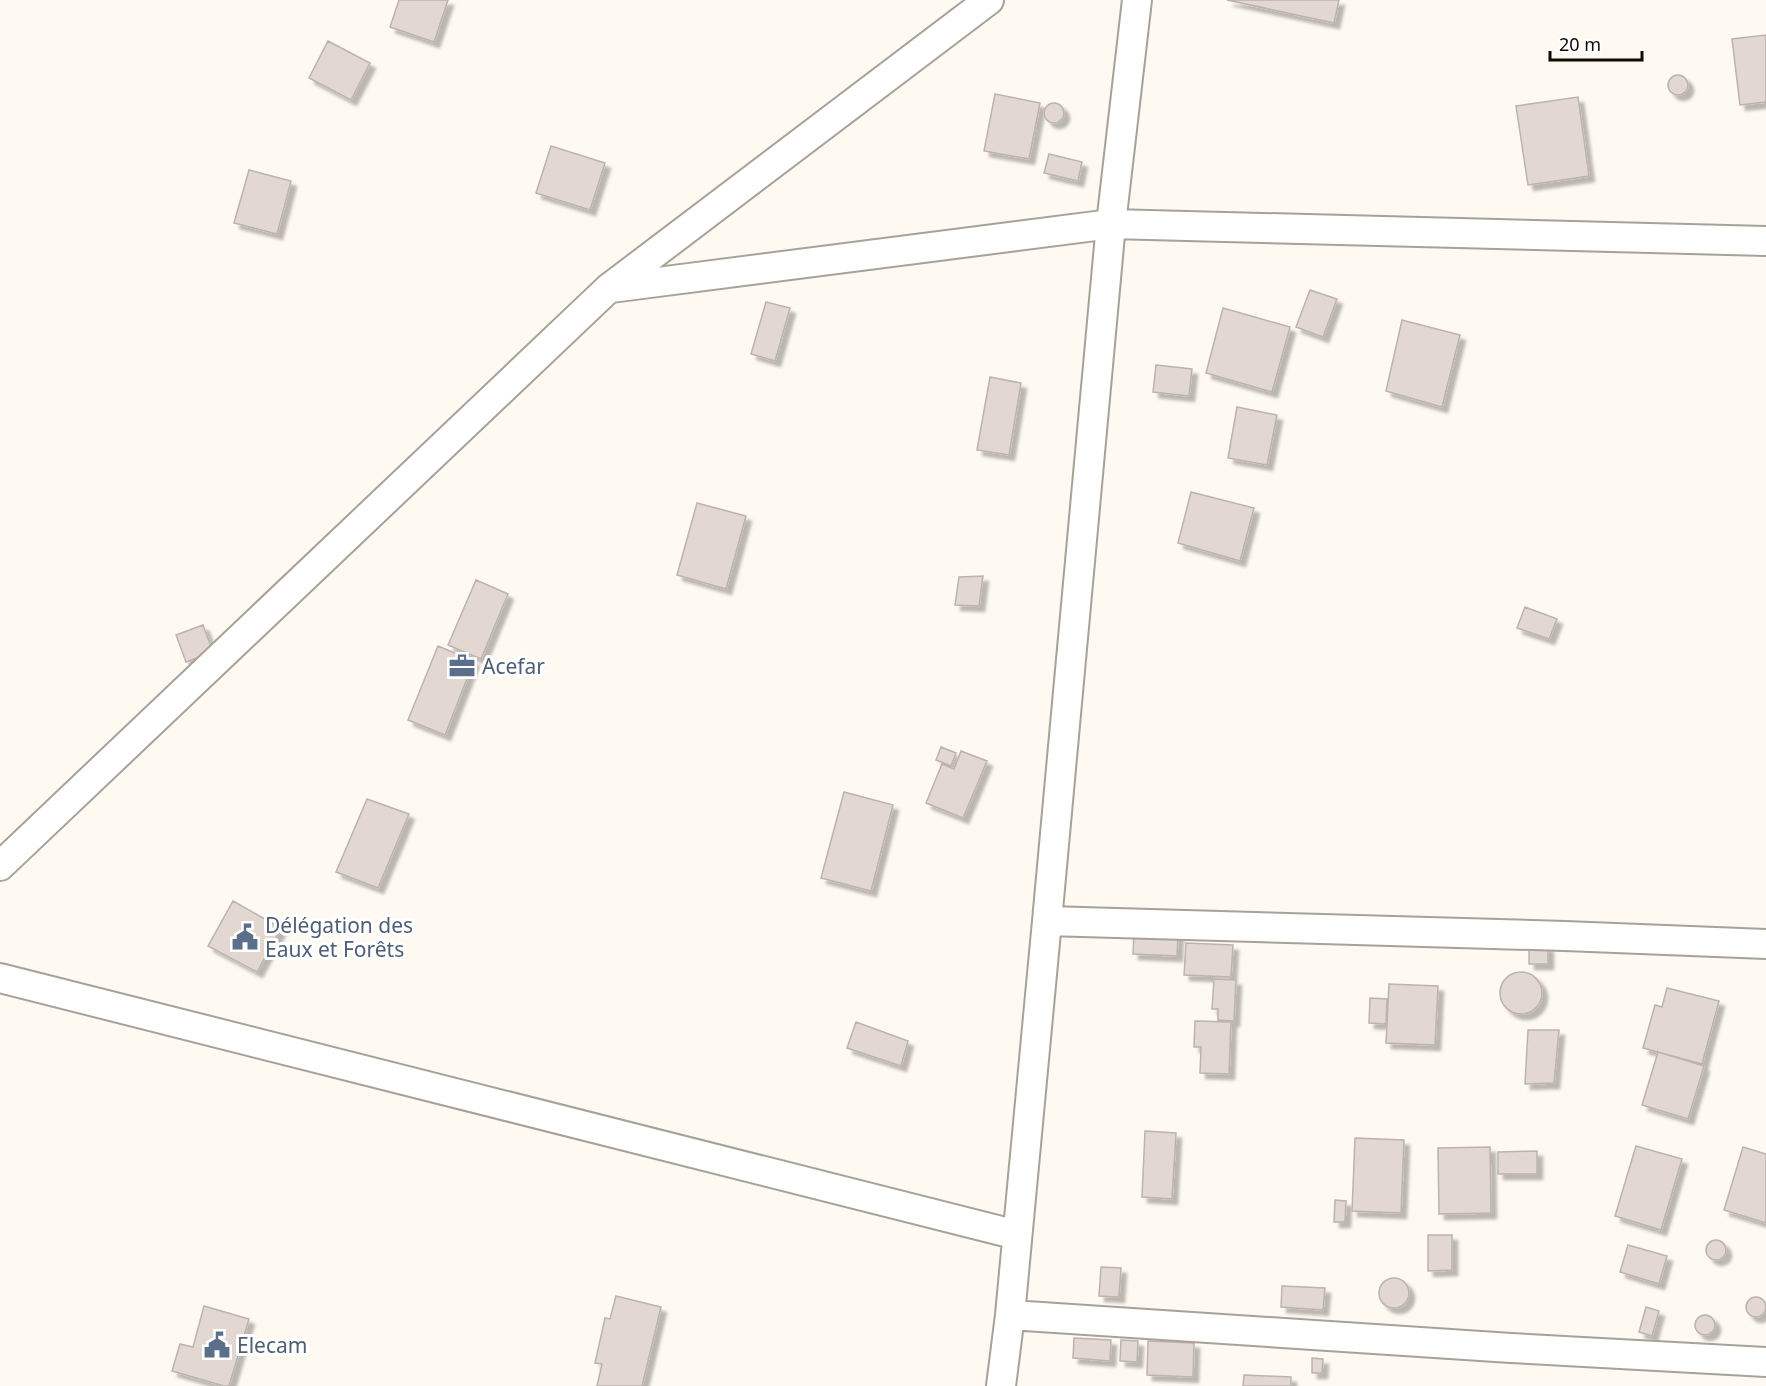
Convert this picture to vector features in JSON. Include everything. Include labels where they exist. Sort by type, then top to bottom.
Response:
[{"type":"street","points":[[0,866],[609,288],[989,0]]},
{"type":"street","points":[[1001,1386],[1010,1315],[1111,224],[1137,0]]},
{"type":"street","points":[[609,288],[1111,224],[1766,241]]},
{"type":"street","points":[[1047,921],[1766,944]]},
{"type":"street","points":[[0,978],[1017,1234]]},
{"type":"street","points":[[1010,1315],[1511,1348],[1766,1362]]},
{"type":"building","points":[[399,0],[448,0],[434,42],[390,27]]},
{"type":"building","points":[[1227,0],[1339,0],[1334,23]]},
{"type":"building","points":[[1766,35],[1766,102],[1740,105],[1732,39]]},
{"type":"building","points":[[328,41],[370,63],[351,100],[309,78]]},
{"type":"building","points":[[1674,75],[1682,75],[1688,81],[1688,89],[1682,95],[1674,95],[1668,89],[1668,81]]},
{"type":"building","points":[[995,94],[1040,103],[1029,159],[984,151]]},
{"type":"building","points":[[1578,97],[1589,176],[1528,185],[1516,106]]},
{"type":"building","points":[[1054,103],[1061,106],[1064,113],[1061,120],[1054,123],[1047,120],[1044,113],[1047,106]]},
{"type":"building","points":[[551,146],[605,163],[590,210],[536,193]]},
{"type":"building","points":[[1049,154],[1082,162],[1078,181],[1044,173]]},
{"type":"building","points":[[249,170],[291,181],[277,234],[234,223]]},
{"type":"building","points":[[1310,290],[1337,299],[1323,337],[1296,327]]},
{"type":"building","points":[[766,302],[790,308],[775,361],[751,354]]},
{"type":"building","points":[[1223,308],[1290,327],[1272,392],[1206,373]]},
{"type":"building","points":[[1402,320],[1460,335],[1442,407],[1386,391]]},
{"type":"building","points":[[1156,365],[1192,369],[1189,396],[1153,392]]},
{"type":"building","points":[[990,377],[1021,383],[1009,455],[977,450]]},
{"type":"building","points":[[1237,407],[1277,415],[1267,465],[1228,458]]},
{"type":"building","points":[[1191,492],[1254,508],[1240,561],[1178,543]]},
{"type":"building","points":[[697,503],[746,516],[726,589],[677,575]]},
{"type":"building","points":[[983,576],[979,606],[955,605],[959,577]]},
{"type":"building","points":[[476,580],[508,594],[481,659],[448,645]]},
{"type":"building","points":[[1525,607],[1557,619],[1549,639],[1517,628]]},
{"type":"building","points":[[203,625],[213,652],[186,662],[176,635]]},
{"type":"building","points":[[438,646],[474,661],[445,735],[408,720]]},
{"type":"building","points":[[941,747],[956,753],[951,766],[936,760]]},
{"type":"building","points":[[961,751],[987,761],[963,818],[926,803],[942,764],[954,769]]},
{"type":"building","points":[[844,792],[893,805],[871,891],[821,878]]},
{"type":"building","points":[[367,799],[409,814],[378,888],[336,872]]},
{"type":"building","name":"Délégation des Eaux et Forêts","points":[[233,901],[281,928],[257,972],[208,946]]},
{"type":"building","points":[[1134,930],[1178,933],[1177,956],[1133,954]]},
{"type":"building","points":[[1186,943],[1233,945],[1231,977],[1184,975]]},
{"type":"building","points":[[1529,946],[1548,946],[1548,964],[1529,964]]},
{"type":"building","points":[[1521,972],[1536,978],[1542,993],[1536,1008],[1521,1014],[1506,1008],[1500,993],[1506,978]]},
{"type":"building","points":[[1214,979],[1236,980],[1234,1021],[1218,1020],[1218,1009],[1212,1009]]},
{"type":"building","points":[[1389,984],[1438,986],[1435,1045],[1386,1043]]},
{"type":"building","points":[[1667,988],[1719,1001],[1702,1064],[1643,1048],[1655,1005],[1662,1007]]},
{"type":"building","points":[[1370,998],[1387,999],[1386,1024],[1369,1023]]},
{"type":"building","points":[[1195,1021],[1231,1022],[1229,1074],[1200,1073],[1201,1047],[1194,1047]]},
{"type":"building","points":[[856,1022],[908,1041],[901,1066],[847,1048]]},
{"type":"building","points":[[1528,1030],[1559,1030],[1554,1083],[1525,1084]]},
{"type":"building","points":[[1658,1052],[1704,1066],[1688,1119],[1642,1105]]},
{"type":"building","points":[[1145,1131],[1176,1133],[1172,1199],[1142,1197]]},
{"type":"building","points":[[1355,1138],[1404,1140],[1401,1213],[1352,1211]]},
{"type":"building","points":[[1636,1146],[1682,1159],[1661,1230],[1615,1216]]},
{"type":"building","points":[[1490,1147],[1491,1213],[1439,1214],[1438,1148]]},
{"type":"building","points":[[1743,1147],[1766,1154],[1766,1223],[1724,1210]]},
{"type":"building","points":[[1537,1151],[1537,1174],[1498,1174],[1498,1152]]},
{"type":"building","points":[[1335,1200],[1346,1201],[1345,1222],[1334,1222]]},
{"type":"building","points":[[1428,1235],[1452,1235],[1452,1270],[1428,1271]]},
{"type":"building","points":[[1716,1240],[1723,1243],[1726,1250],[1723,1257],[1716,1260],[1709,1257],[1706,1250],[1709,1243]]},
{"type":"building","points":[[1628,1245],[1667,1256],[1659,1284],[1620,1272]]},
{"type":"building","points":[[1101,1267],[1121,1268],[1119,1297],[1099,1296]]},
{"type":"building","points":[[1394,1278],[1400,1279],[1408,1287],[1408,1299],[1400,1307],[1394,1308],[1388,1307],[1380,1299],[1379,1293],[1380,1287],[1388,1279]]},
{"type":"building","points":[[1282,1286],[1325,1288],[1323,1310],[1281,1307]]},
{"type":"building","points":[[616,1296],[661,1307],[642,1386],[597,1386],[602,1364],[595,1363],[605,1318],[610,1319]]},
{"type":"building","points":[[1752,1297],[1760,1297],[1766,1303],[1766,1311],[1760,1317],[1752,1317],[1746,1311],[1746,1303]]},
{"type":"building","name":"Elecam","points":[[204,1306],[249,1319],[229,1386],[172,1371],[180,1344],[193,1347]]},
{"type":"building","points":[[1646,1307],[1659,1311],[1652,1336],[1639,1332]]},
{"type":"building","points":[[1701,1315],[1709,1315],[1715,1321],[1715,1329],[1709,1335],[1701,1335],[1695,1329],[1695,1321]]},
{"type":"building","points":[[1074,1338],[1111,1340],[1110,1361],[1073,1358]]},
{"type":"building","points":[[1121,1340],[1138,1341],[1137,1362],[1120,1361]]},
{"type":"building","points":[[1148,1341],[1194,1343],[1193,1377],[1147,1375]]},
{"type":"building","points":[[1312,1358],[1323,1359],[1322,1373],[1312,1373]]},
{"type":"building","points":[[1244,1375],[1291,1377],[1291,1386],[1243,1386]]},
{"type":"place","name":"Acefar","points":[[462,666]]},
{"type":"place","name":"Délégation des Eaux et Forêts","points":[[245,937]]},
{"type":"place","name":"Elecam","points":[[217,1345]]}]
